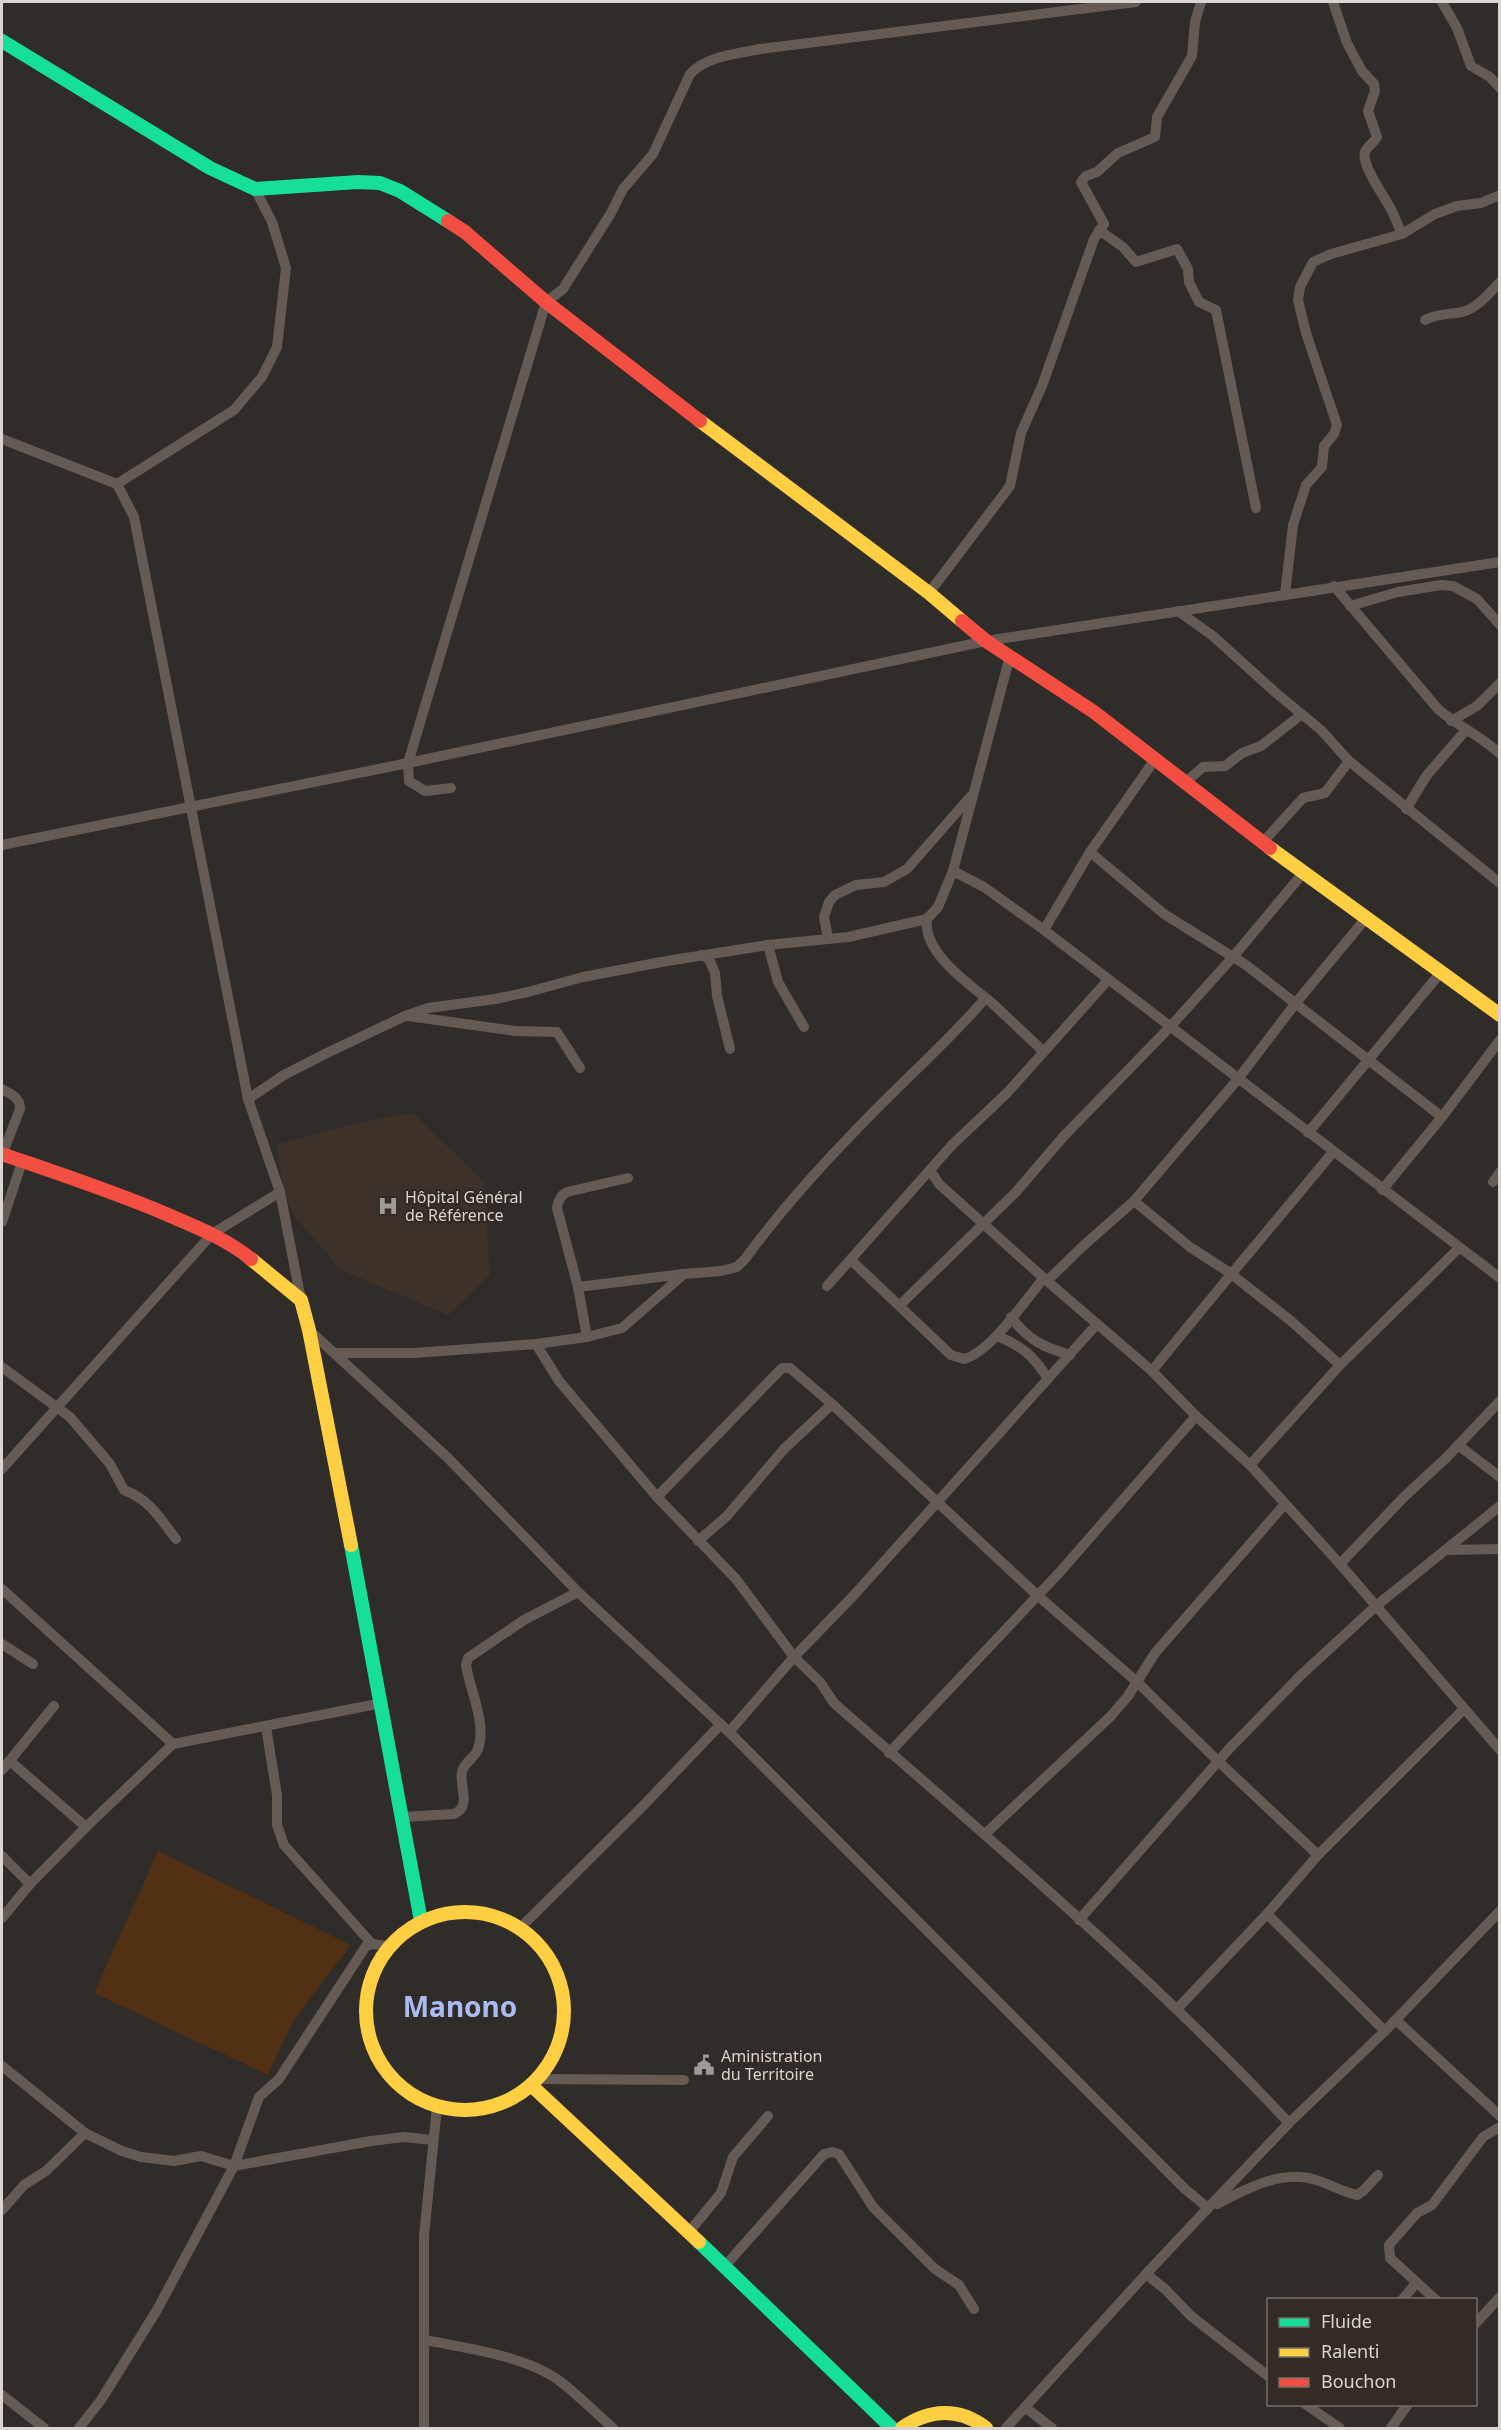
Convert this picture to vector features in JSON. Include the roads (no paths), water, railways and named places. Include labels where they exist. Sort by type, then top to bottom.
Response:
[{"type":"street","points":[[451,788],[425,792],[409,781],[408,763],[546,302],[563,289],[606,221],[622,189],[652,154],[690,74],[698,66],[726,56],[794,44],[1136,2]]},
{"type":"street","points":[[929,593],[1010,486],[1021,433],[1035,404],[1094,239],[1104,222],[1081,182],[1086,176],[1097,172],[1118,153],[1155,137],[1157,117],[1192,56],[1195,22],[1201,2]]},
{"type":"street","points":[[1333,2],[1347,43],[1362,71],[1374,84],[1375,91],[1368,111],[1377,137],[1366,149],[1365,156],[1379,192],[1388,204],[1402,234]]},
{"type":"street","points":[[1442,2],[1457,28],[1471,66],[1490,77],[1500,88]]},
{"type":"street","points":[[2,41],[210,168],[255,189],[358,182],[380,183],[400,190],[465,232],[546,302],[759,467],[929,593],[986,641],[1094,712],[1303,873],[1500,1015]]},
{"type":"street","points":[[117,484],[234,410],[262,377],[277,347],[286,268],[272,222],[255,189]]},
{"type":"street","points":[[1285,594],[1293,525],[1306,485],[1322,467],[1324,446],[1334,434],[1337,425],[1306,333],[1298,300],[1300,287],[1313,262],[1321,257],[1402,234],[1435,214],[1457,206],[1481,203],[1500,195]]},
{"type":"street","points":[[1099,230],[1123,247],[1136,262],[1178,250],[1188,269],[1189,282],[1197,299],[1205,306],[1216,310],[1256,508]]},
{"type":"street","points":[[1425,320],[1437,313],[1453,313],[1472,308],[1500,282]]},
{"type":"street","points":[[2,439],[117,484],[134,517],[248,1099],[280,1192],[309,1330],[382,1703],[421,1921]]},
{"type":"street","points":[[2,845],[408,763],[986,641],[1500,562]]},
{"type":"street","points":[[1350,606],[1398,592],[1441,585],[1454,586],[1477,599],[1500,625]]},
{"type":"street","points":[[1334,586],[1438,709],[1451,721],[1500,754]]},
{"type":"street","points":[[1178,611],[1213,636],[1321,730],[1348,761],[1500,883]]},
{"type":"street","points":[[248,1099],[284,1075],[405,1016],[428,1008],[495,999],[583,977],[701,956],[768,945],[848,937],[927,919],[938,907],[953,872],[1010,656]]},
{"type":"street","points":[[1451,721],[1476,706],[1500,683]]},
{"type":"street","points":[[1187,782],[1203,767],[1225,766],[1242,753],[1261,746],[1302,714]]},
{"type":"street","points":[[1406,809],[1427,775],[1466,730]]},
{"type":"street","points":[[1044,930],[1090,852],[1155,758]]},
{"type":"street","points":[[1263,842],[1303,798],[1325,793],[1348,761]]},
{"type":"street","points":[[828,938],[824,917],[834,895],[856,885],[884,882],[907,869],[973,794]]},
{"type":"street","points":[[1090,852],[1164,914],[1233,957],[1442,1117]]},
{"type":"street","points":[[953,872],[984,887],[1044,930],[1458,1249],[1500,1278]]},
{"type":"street","points":[[900,1305],[1016,1192],[1063,1137],[1170,1027],[1233,957],[1303,873]]},
{"type":"street","points":[[851,1260],[951,1355],[964,1359],[975,1354],[997,1336],[1046,1279],[1134,1201],[1238,1080],[1295,1004],[1366,918]]},
{"type":"street","points":[[927,919],[926,930],[935,950],[970,986],[1043,1051]]},
{"type":"street","points":[[768,945],[778,982],[804,1027]]},
{"type":"street","points":[[701,956],[709,958],[715,973],[717,996],[730,1049]]},
{"type":"street","points":[[1308,1133],[1441,972]]},
{"type":"street","points":[[826,1286],[952,1145],[1007,1093],[1108,980]]},
{"type":"street","points":[[578,1287],[737,1267],[848,1137],[986,1000]]},
{"type":"street","points":[[405,1016],[515,1031],[557,1032],[580,1068]]},
{"type":"street","points":[[1382,1190],[1442,1117],[1500,1040]]},
{"type":"street","points":[[2,1089],[17,1098],[20,1103],[20,1109],[2,1154],[111,1191],[212,1234],[237,1248],[301,1300]]},
{"type":"street","points":[[1152,1371],[1230,1273],[1276,1222],[1333,1152]]},
{"type":"street","points":[[2,1222],[22,1162]]},
{"type":"street","points":[[930,1170],[939,1184],[1152,1371],[1196,1416],[1250,1465],[1340,1564],[1500,1750]]},
{"type":"street","points":[[1493,1182],[1500,1172]]},
{"type":"street","points":[[587,1337],[578,1287],[557,1208],[558,1203],[563,1194],[567,1192],[628,1178]]},
{"type":"street","points":[[2,1470],[212,1234],[280,1192]]},
{"type":"street","points":[[1134,1201],[1190,1247],[1230,1273],[1291,1321],[1340,1365]]},
{"type":"street","points":[[1250,1465],[1340,1365],[1458,1249]]},
{"type":"street","points":[[336,1353],[414,1353],[536,1344],[587,1337],[622,1328],[684,1274]]},
{"type":"street","points":[[1011,1317],[1021,1330],[1043,1347],[1070,1355]]},
{"type":"street","points":[[520,1928],[725,1728],[855,1594],[1070,1355],[1096,1323]]},
{"type":"street","points":[[309,1330],[448,1458],[578,1592],[725,1728],[1185,2189],[1208,2208]]},
{"type":"street","points":[[997,1336],[1014,1343],[1036,1360],[1048,1379]]},
{"type":"street","points":[[536,1344],[559,1381],[657,1497],[736,1580],[794,1657],[820,1682],[834,1703],[985,1834],[1177,2009],[1225,2054],[1289,2123]]},
{"type":"street","points":[[2,1367],[70,1417],[110,1464],[124,1490],[139,1496],[150,1505],[176,1539]]},
{"type":"street","points":[[657,1497],[782,1368],[790,1368],[832,1404],[1037,1595],[1137,1681],[1318,1855]]},
{"type":"street","points":[[1340,1564],[1500,1401]]},
{"type":"street","points":[[698,1541],[727,1516],[784,1449],[832,1404]]},
{"type":"street","points":[[889,1753],[1037,1595],[1196,1416]]},
{"type":"street","points":[[1458,1445],[1500,1477]]},
{"type":"street","points":[[985,1834],[1110,1716],[1128,1696],[1155,1653],[1179,1623],[1285,1504]]},
{"type":"street","points":[[1078,1920],[1219,1762],[1302,1675],[1376,1606],[1500,1506]]},
{"type":"street","points":[[1447,1550],[1500,1549]]},
{"type":"street","points":[[2,1589],[173,1744]]},
{"type":"street","points":[[403,1817],[454,1814],[463,1806],[461,1774],[464,1765],[477,1751],[480,1729],[466,1665],[468,1658],[524,1620],[578,1592]]},
{"type":"street","points":[[2,1644],[33,1664]]},
{"type":"street","points":[[2,1918],[30,1884],[86,1827],[173,1744],[382,1703]]},
{"type":"street","points":[[2,1770],[54,1706]]},
{"type":"street","points":[[1177,2009],[1267,1914],[1318,1855],[1464,1709]]},
{"type":"street","points":[[266,1726],[277,1795],[277,1825],[284,1845],[372,1944]]},
{"type":"street","points":[[10,1761],[86,1827]]},
{"type":"street","points":[[2,1856],[30,1884]]},
{"type":"street","points":[[1006,2428],[1146,2274],[1289,2123],[1396,2020],[1500,1911]]},
{"type":"street","points":[[454,1912],[489,1914],[520,1928],[545,1952],[561,1982],[565,2017],[558,2050],[535,2083],[503,2104],[470,2111],[437,2107],[407,2093],[383,2069],[368,2040],[364,2007],[371,1974],[388,1946],[421,1921],[454,1912]]},
{"type":"street","points":[[1267,1914],[1385,2031]]},
{"type":"street","points":[[79,2428],[101,2400],[157,2310],[234,2166],[259,2097],[279,2079],[366,1946],[372,1944],[388,1946]]},
{"type":"street","points":[[1396,2020],[1499,2125],[1483,2138],[1432,2205],[1417,2213],[1389,2245],[1390,2258],[1434,2298]]},
{"type":"street","points":[[2,2066],[85,2133],[122,2151],[141,2157],[174,2161],[201,2156],[234,2166],[371,2141],[404,2137],[433,2140]]},
{"type":"street","points":[[535,2083],[684,2080]]},
{"type":"street","points":[[535,2083],[892,2428]]},
{"type":"street","points":[[424,2428],[424,2236],[437,2107]]},
{"type":"street","points":[[689,2232],[721,2193],[733,2157],[768,2116]]},
{"type":"street","points":[[2,2210],[24,2185],[46,2171],[85,2133]]},
{"type":"street","points":[[725,2266],[824,2154],[832,2152],[839,2154],[873,2207],[935,2269],[959,2285],[974,2309]]},
{"type":"street","points":[[1208,2208],[1256,2185],[1298,2176],[1357,2195],[1364,2191],[1378,2175]]},
{"type":"street","points":[[1146,2274],[1166,2289],[1191,2316],[1267,2374]]},
{"type":"street","points":[[1404,2298],[1416,2283]]},
{"type":"street","points":[[1477,2322],[1500,2297]]},
{"type":"street","points":[[425,2340],[500,2355],[533,2368],[560,2381],[612,2428]]},
{"type":"street","points":[[2,2395],[44,2428]]},
{"type":"street","points":[[1308,2406],[1340,2428]]},
{"type":"street","points":[[1391,2428],[1407,2406]]},
{"type":"street","points":[[1026,2408],[1052,2428]]},
{"type":"street","points":[[902,2428],[929,2413],[948,2412],[966,2416],[986,2428]]},
{"type":"place","name":"Hôpital Général de Référence","points":[[388,1206]]},
{"type":"place","name":"Aministration du Territoire","points":[[704,2065]]},
{"type":"district","name":"Manono","points":[[460,2006]]}]
